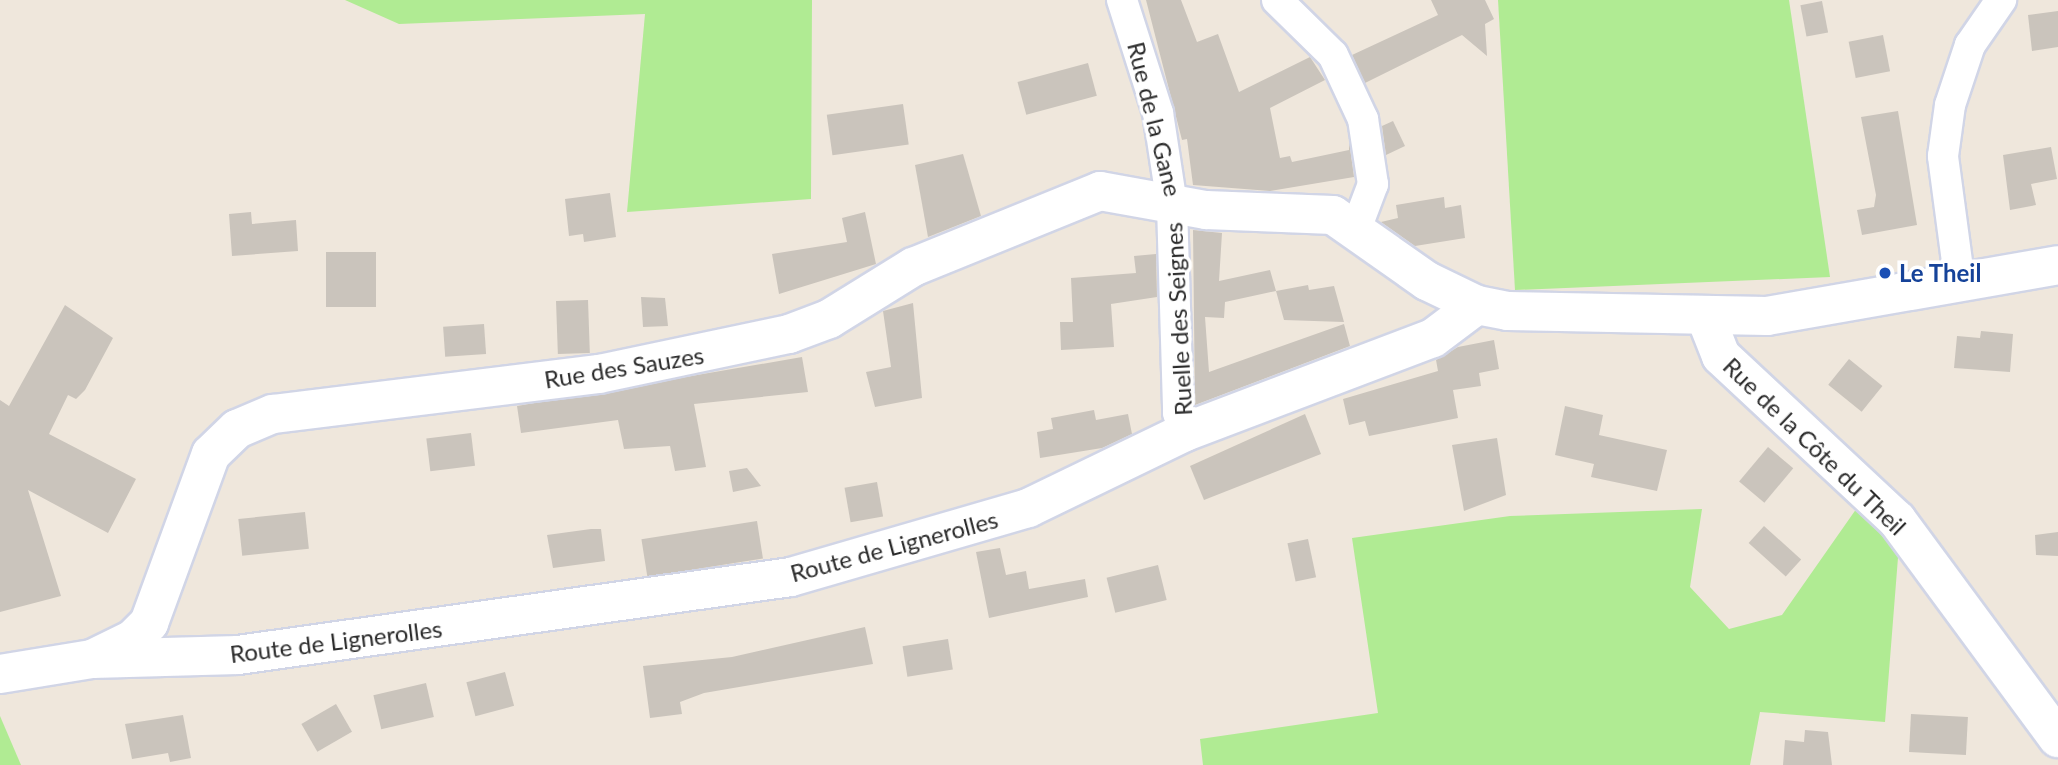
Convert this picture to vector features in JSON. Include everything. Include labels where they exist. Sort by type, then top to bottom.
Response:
[{"type":"street","name":"Rue de la Gane","points":[[1122,0],[1158,113],[1172,205],[1333,215],[1356,229],[1390,259],[1477,305]]},
{"type":"street","points":[[1277,0],[1333,55],[1363,119],[1373,184],[1356,229]]},
{"type":"street","points":[[1960,284],[1942,156],[1950,104],[1970,45],[1998,1]]},
{"type":"street","name":"Rue des Sauzes","points":[[162,602],[211,453],[237,429],[273,414],[599,374],[721,351],[829,319],[913,267],[1084,195],[1100,191],[1172,205]]},
{"type":"street","name":"Ruelle des Seignes","points":[[1172,205],[1178,413],[1185,432]]},
{"type":"street","points":[[1477,305],[1706,318],[1767,316],[2058,265]]},
{"type":"street","name":"Route de Lignerolles","points":[[92,659],[186,656],[620,606],[669,592],[792,577],[1028,508],[1185,432],[1433,338],[1477,305]]},
{"type":"street","name":"Rue de la Côte du Theil","points":[[1706,318],[1721,356],[1897,520],[2058,738]]},
{"type":"street","points":[[162,602],[166,629],[186,656]]},
{"type":"street","points":[[0,674],[92,659],[133,639],[162,602]]},
{"type":"green space","points":[[345,0],[812,0],[811,199],[627,212],[645,14],[399,24]]},
{"type":"green space","points":[[1498,0],[1789,0],[1830,277],[1515,290]]},
{"type":"green space","points":[[1859,505],[1899,545],[1885,722],[1760,712],[1750,765],[1203,765],[1200,739],[1378,713],[1352,538],[1510,516],[1702,509],[1690,587],[1729,629],[1782,615]]},
{"type":"green space","points":[[0,716],[21,765],[0,765]]},
{"type":"building","points":[[1146,0],[1181,0],[1197,42],[1218,34],[1239,92],[1310,57],[1325,80],[1270,108],[1280,158],[1290,156],[1292,162],[1349,150],[1349,141],[1354,177],[1270,191],[1193,185],[1187,139],[1182,140]]},
{"type":"building","points":[[1431,0],[1485,0],[1494,19],[1485,24],[1487,56],[1462,35],[1365,83],[1352,55],[1438,15]]},
{"type":"building","points":[[1822,1],[1828,32],[1807,37],[1800,5]]},
{"type":"building","points":[[2058,11],[2058,47],[2032,51],[2028,15]]},
{"type":"building","points":[[1883,35],[1890,71],[1856,78],[1849,42]]},
{"type":"building","points":[[1088,63],[1097,96],[1026,115],[1017,82]]},
{"type":"building","points":[[903,104],[909,145],[832,155],[827,115]]},
{"type":"building","points":[[1898,111],[1917,225],[1862,235],[1857,210],[1874,207],[1876,195],[1861,117]]},
{"type":"building","points":[[1393,121],[1405,146],[1386,155],[1382,126]]},
{"type":"building","points":[[2051,147],[2057,179],[2031,184],[2036,205],[2010,210],[2003,155]]},
{"type":"building","points":[[963,154],[981,216],[928,237],[915,165]]},
{"type":"building","points":[[610,193],[616,237],[584,242],[583,234],[569,236],[565,199]]},
{"type":"building","points":[[1444,197],[1445,208],[1461,205],[1465,238],[1415,246],[1381,222],[1398,218],[1396,205]]},
{"type":"building","points":[[251,212],[252,224],[296,220],[298,251],[232,256],[229,214]]},
{"type":"building","points":[[865,212],[876,264],[779,294],[772,254],[847,242],[842,218]]},
{"type":"building","points":[[1193,230],[1222,233],[1219,281],[1270,270],[1276,291],[1225,302],[1224,318],[1205,317],[1209,372],[1344,324],[1350,346],[1195,405]]},
{"type":"building","points":[[326,252],[376,252],[376,307],[326,307]]},
{"type":"building","points":[[1156,254],[1157,297],[1111,304],[1114,347],[1061,350],[1060,322],[1073,322],[1071,278],[1136,273],[1134,256]]},
{"type":"building","points":[[1308,285],[1309,290],[1334,286],[1344,322],[1284,320],[1276,291]]},
{"type":"building","points":[[641,297],[665,298],[668,326],[643,327]]},
{"type":"building","points":[[588,300],[590,353],[558,354],[556,301]]},
{"type":"building","points":[[913,303],[922,398],[875,407],[866,372],[891,367],[883,311]]},
{"type":"building","points":[[65,305],[113,338],[85,390],[76,399],[68,395],[49,434],[136,479],[108,533],[28,490],[61,596],[0,612],[0,400],[9,406]]},
{"type":"building","points":[[484,324],[486,354],[445,357],[443,327]]},
{"type":"building","points":[[1981,331],[2013,334],[2010,372],[1954,368],[1957,336],[1980,338]]},
{"type":"building","points":[[1494,340],[1499,369],[1479,373],[1481,386],[1453,390],[1458,418],[1369,436],[1365,421],[1349,425],[1343,399],[1438,371],[1436,360],[1458,347]]},
{"type":"building","points":[[802,357],[808,392],[694,404],[706,467],[675,471],[670,446],[624,449],[618,420],[521,433],[517,406]]},
{"type":"building","points":[[1849,359],[1882,386],[1862,412],[1828,385]]},
{"type":"building","points":[[1565,406],[1603,415],[1599,435],[1667,450],[1657,491],[1591,477],[1594,464],[1555,455]]},
{"type":"building","points":[[1094,410],[1096,420],[1128,414],[1132,434],[1102,448],[1040,458],[1037,432],[1053,429],[1051,418]]},
{"type":"building","points":[[1305,414],[1321,454],[1204,500],[1190,466]]},
{"type":"building","points":[[471,433],[475,466],[430,471],[426,438]]},
{"type":"building","points":[[1497,438],[1506,495],[1464,511],[1452,445]]},
{"type":"building","points":[[1768,447],[1793,468],[1764,503],[1739,481]]},
{"type":"building","points":[[747,468],[761,486],[733,492],[729,471]]},
{"type":"building","points":[[877,482],[883,516],[851,522],[845,488]]},
{"type":"building","points":[[305,512],[309,549],[242,556],[238,519]]},
{"type":"building","points":[[757,521],[763,559],[647,577],[641,539]]},
{"type":"building","points":[[1764,526],[1801,559],[1786,577],[1749,543]]},
{"type":"building","points":[[601,529],[605,561],[553,568],[547,535]]},
{"type":"building","points":[[2058,532],[2058,556],[2036,555],[2035,535]]},
{"type":"building","points":[[1308,539],[1316,577],[1296,582],[1287,543]]},
{"type":"building","points":[[1000,548],[1006,575],[1026,571],[1029,589],[1085,579],[1088,597],[989,618],[976,552]]},
{"type":"building","points":[[1158,565],[1167,600],[1115,613],[1107,578]]},
{"type":"building","points":[[865,627],[873,664],[704,693],[680,702],[682,714],[650,718],[643,666],[732,657]]},
{"type":"building","points":[[948,639],[953,670],[907,677],[903,646]]},
{"type":"building","points":[[505,672],[514,706],[475,716],[466,682]]},
{"type":"building","points":[[426,683],[434,717],[381,729],[373,695]]},
{"type":"building","points":[[336,704],[352,732],[317,752],[301,724]]},
{"type":"building","points":[[1911,714],[1968,717],[1966,755],[1909,752]]},
{"type":"building","points":[[183,715],[191,758],[170,762],[168,753],[132,759],[125,724]]},
{"type":"building","points":[[1805,730],[1828,732],[1832,765],[1783,765],[1785,740],[1804,742]]},
{"type":"place","name":"Le Theil","points":[[1885,273]]}]
